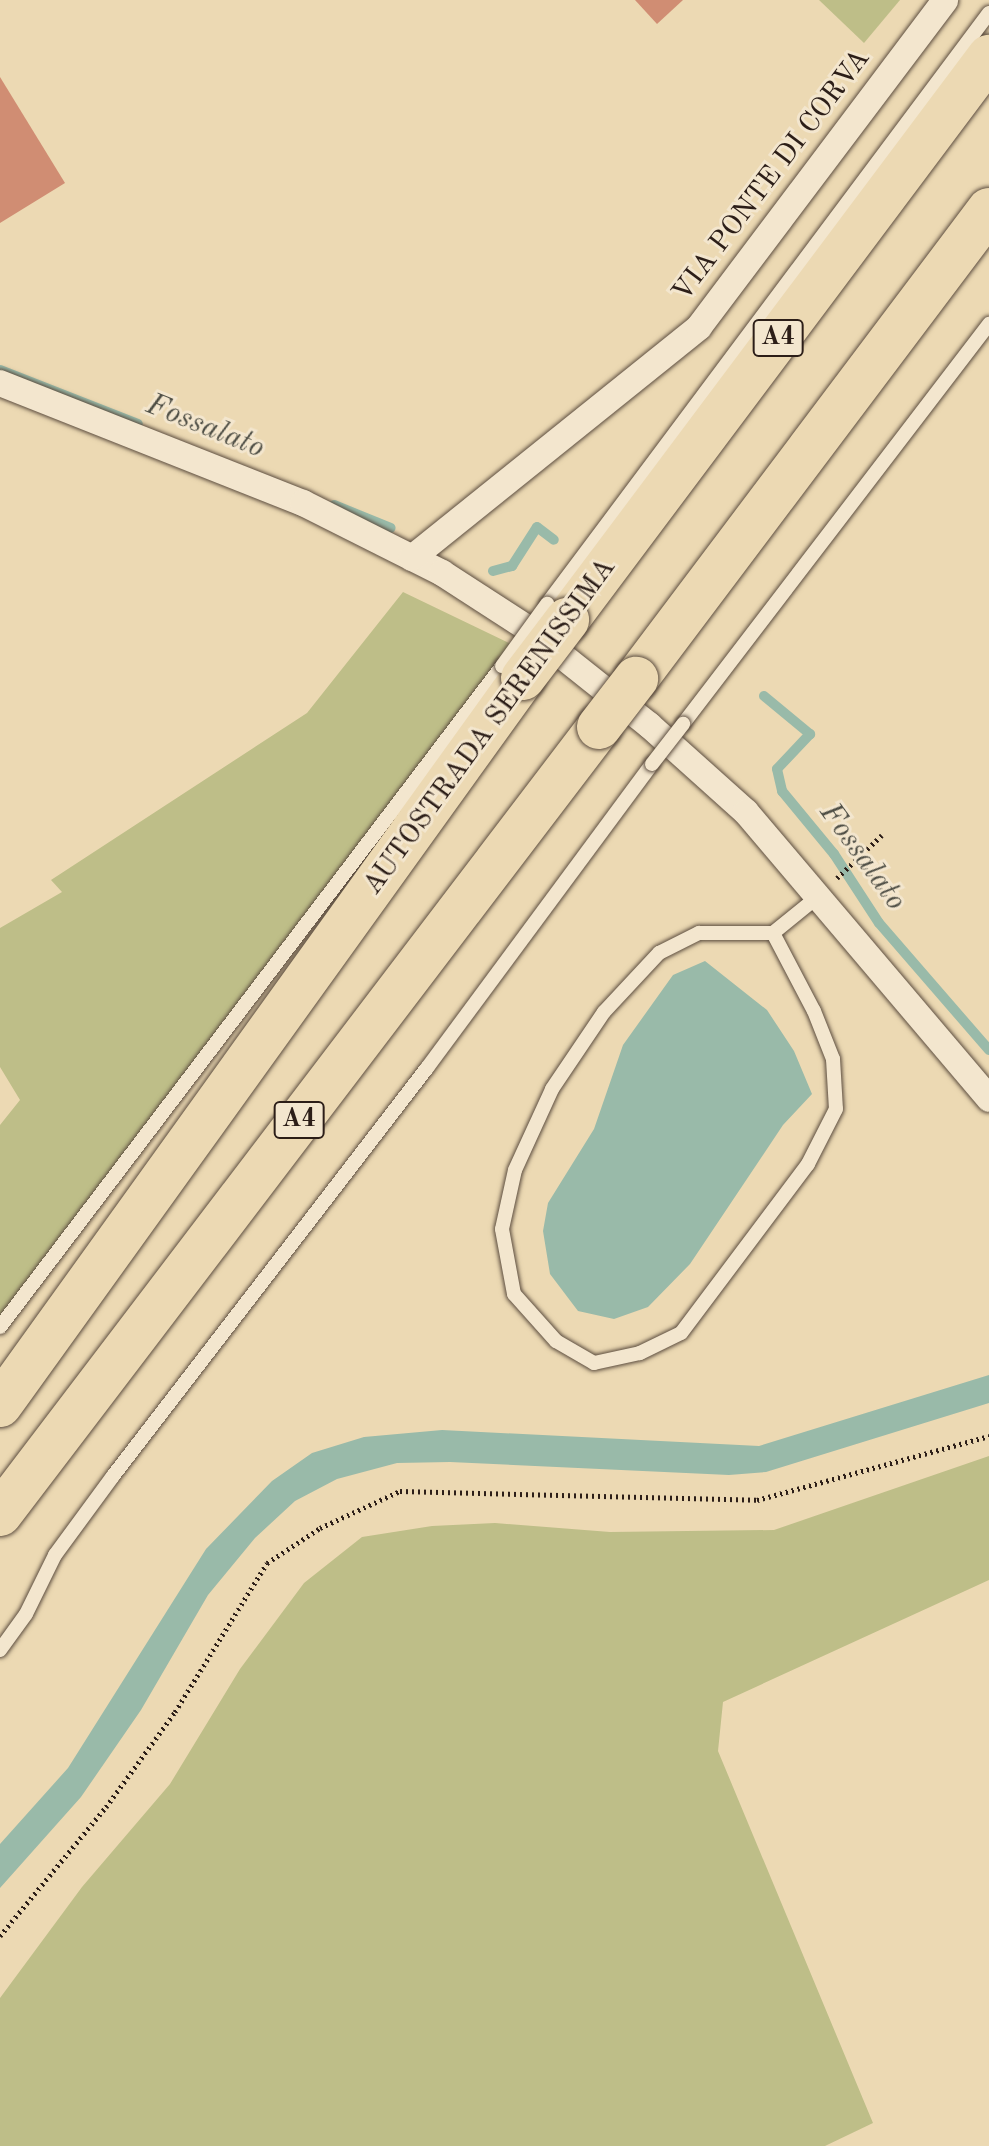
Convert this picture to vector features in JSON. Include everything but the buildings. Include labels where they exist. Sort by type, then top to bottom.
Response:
[{"type":"highway","name":"AUTOSTRADA SERENISSIMA","points":[[0,1405],[512,672],[989,57]]},
{"type":"highway","name":"A4","points":[[0,1514],[989,210]]},
{"type":"street","name":"VIA PONTE DI CORVA","points":[[412,558],[699,327],[945,0]]},
{"type":"street","points":[[0,383],[303,503],[412,558],[527,628],[707,775],[746,812],[989,1099]]},
{"type":"lane","points":[[557,612],[989,13]]},
{"type":"lane","points":[[0,1650],[26,1614],[55,1555],[113,1476],[427,1068],[652,764],[989,324]]},
{"type":"lane","points":[[0,1327],[512,672]]},
{"type":"lane","points":[[773,933],[814,1011],[833,1059],[836,1109],[808,1164],[681,1333],[640,1353],[594,1363],[556,1341],[514,1294],[502,1229],[515,1170],[552,1089],[604,1012],[659,953],[699,933],[773,933],[816,898]]},
{"type":"path","points":[[835,879],[882,835]]},
{"type":"path","points":[[0,1936],[106,1807],[175,1712],[267,1563],[320,1528],[400,1491],[757,1500],[989,1436]]},
{"type":"green space","points":[[819,0],[900,0],[864,43]]},
{"type":"green space","points":[[403,592],[513,645],[0,1318],[0,1125],[20,1100],[0,1067],[0,928],[62,892],[51,880],[307,713]]},
{"type":"green space","points":[[989,1456],[989,1580],[723,1702],[718,1751],[873,2123],[825,2146],[0,2146],[0,1998],[82,1887],[170,1784],[240,1669],[304,1583],[362,1537],[432,1526],[495,1523],[610,1532],[774,1530]]},
{"type":"shaded area","points":[[705,961],[767,1010],[794,1051],[812,1094],[783,1125],[690,1264],[648,1307],[614,1319],[578,1311],[550,1274],[543,1231],[548,1203],[594,1129],[623,1045],[673,975]]},
{"type":"shaded area","points":[[989,1375],[989,1403],[766,1472],[729,1475],[450,1462],[397,1463],[337,1479],[295,1501],[255,1538],[208,1595],[141,1710],[81,1797],[0,1888],[0,1844],[68,1768],[206,1549],[272,1481],[312,1453],[364,1437],[442,1430],[759,1446]]},
{"type":"waterway","name":"Fossalato","points":[[0,370],[138,424]]},
{"type":"waterway","name":"Fossalato","points":[[334,505],[391,528]]},
{"type":"waterway","name":"Fossalato","points":[[493,571],[512,566],[537,527],[554,540]]},
{"type":"waterway","name":"Fossalato","points":[[764,696],[810,734],[777,769],[782,791],[834,854],[879,923],[989,1050]]}]
